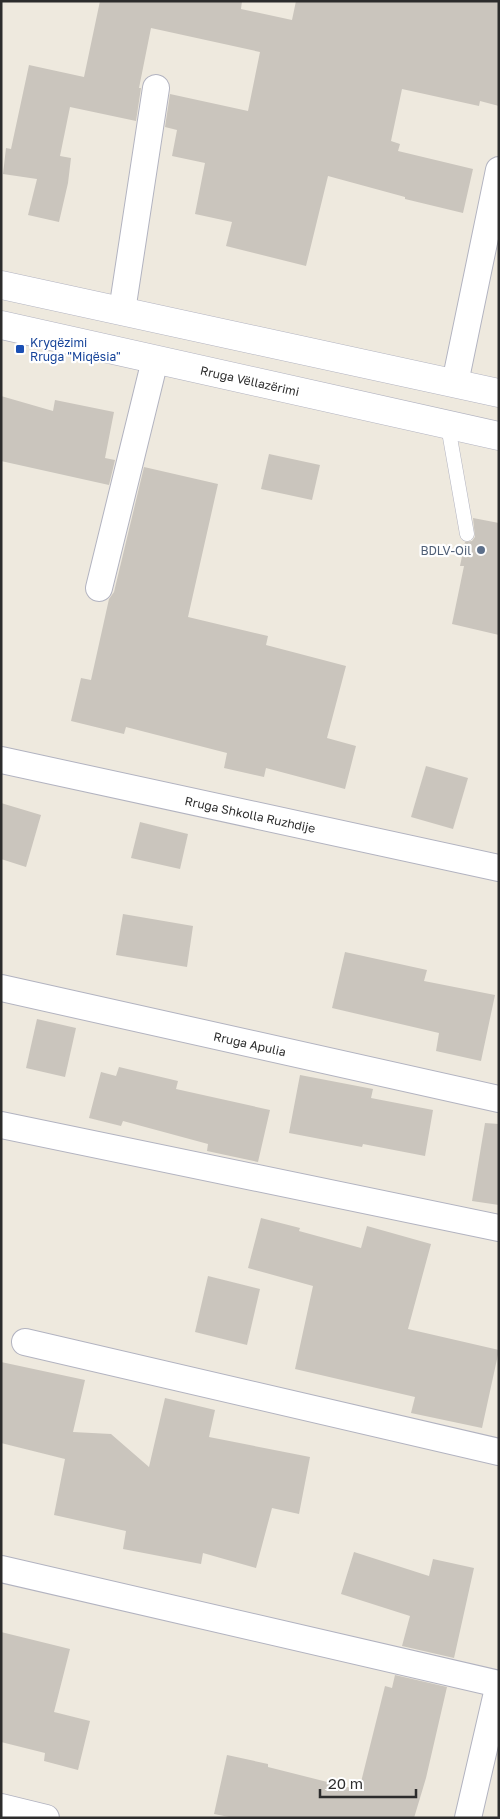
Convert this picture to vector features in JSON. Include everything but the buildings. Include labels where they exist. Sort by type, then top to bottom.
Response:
[{"type":"main road","points":[[1,285],[499,393]]},
{"type":"main road","name":"Rruga Vëllazërimi","points":[[1,325],[499,436]]},
{"type":"street","points":[[122,312],[156,88]]},
{"type":"street","points":[[455,383],[499,170]]},
{"type":"street","points":[[98,588],[155,360]]},
{"type":"street","name":"Rruga Shkolla Ruzhdije","points":[[1,760],[499,868]]},
{"type":"street","name":"Rruga Apulia","points":[[1,988],[499,1099]]},
{"type":"street","points":[[1,1125],[499,1228]]},
{"type":"street","points":[[25,1342],[499,1452]]},
{"type":"street","points":[[1,1570],[499,1684],[468,1818]]},
{"type":"street","points":[[1,1808],[46,1818]]},
{"type":"lane","points":[[448,426],[466,534]]},
{"type":"place","name":"Kryqëzimi Rruga \"Miqësia\"","points":[[20,349]]},
{"type":"place","name":"BDLV-Oil","points":[[481,550]]}]
